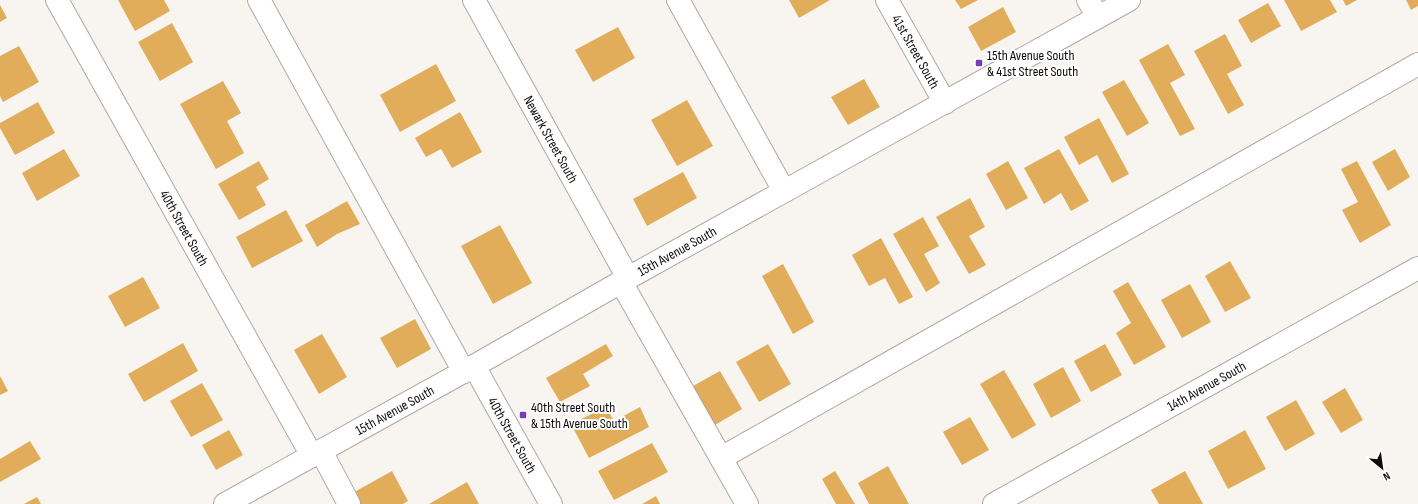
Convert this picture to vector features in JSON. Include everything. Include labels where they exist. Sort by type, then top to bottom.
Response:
[{"type":"street","name":"40th Street South","points":[[57,0],[316,454],[349,504]]},
{"type":"street","name":"40th Street South","points":[[260,0],[469,369],[552,504]]},
{"type":"street","name":"Newark Street South","points":[[474,0],[624,280],[747,504]]},
{"type":"street","points":[[678,0],[784,191]]},
{"type":"street","name":"41st Street South","points":[[887,0],[945,103]]},
{"type":"street","name":"15th Avenue South","points":[[225,504],[469,369],[624,280],[945,103],[1093,9],[1129,0]]},
{"type":"street","points":[[721,458],[1418,64]]},
{"type":"street","name":"14th Avenue South","points":[[994,504],[1418,268]]},
{"type":"building","points":[[118,0],[164,0],[170,11],[135,31]]},
{"type":"building","points":[[789,0],[830,0],[799,18]]},
{"type":"building","points":[[955,0],[978,0],[961,9]]},
{"type":"building","points":[[1284,0],[1330,0],[1337,12],[1301,31]]},
{"type":"building","points":[[1343,0],[1357,0],[1346,6]]},
{"type":"building","points":[[1406,0],[1418,0],[1418,6],[1411,10]]},
{"type":"building","points":[[1268,3],[1281,26],[1251,43],[1238,20]]},
{"type":"building","points":[[0,5],[7,18],[0,22]]},
{"type":"building","points":[[1003,7],[1016,32],[981,51],[968,27]]},
{"type":"building","points":[[172,23],[193,62],[160,81],[138,42]]},
{"type":"building","points":[[618,27],[635,58],[593,82],[575,50]]},
{"type":"building","points":[[1225,34],[1242,66],[1227,74],[1244,105],[1228,114],[1194,51]]},
{"type":"building","points":[[1168,44],[1185,75],[1170,83],[1195,129],[1180,136],[1139,60]]},
{"type":"building","points":[[19,46],[39,82],[3,102],[0,96],[0,56]]},
{"type":"building","points":[[436,64],[456,101],[400,132],[380,95]]},
{"type":"building","points":[[864,79],[880,107],[848,125],[831,97]]},
{"type":"building","points":[[1124,80],[1149,123],[1127,136],[1102,92]]},
{"type":"building","points":[[223,81],[241,113],[227,121],[244,153],[216,169],[180,104]]},
{"type":"building","points":[[687,100],[713,146],[677,166],[651,120]]},
{"type":"building","points":[[38,102],[55,133],[15,155],[0,128],[0,123]]},
{"type":"building","points":[[460,112],[482,152],[452,168],[441,149],[426,157],[415,138]]},
{"type":"building","points":[[1099,118],[1129,174],[1112,183],[1097,155],[1079,165],[1064,137]]},
{"type":"building","points":[[64,149],[80,176],[37,201],[22,173]]},
{"type":"building","points":[[1059,149],[1089,201],[1071,211],[1061,193],[1044,204],[1024,168]]},
{"type":"building","points":[[1395,149],[1410,177],[1388,191],[1372,162]]},
{"type":"building","points":[[259,161],[269,179],[256,187],[266,205],[239,220],[218,184]]},
{"type":"building","points":[[1008,161],[1028,198],[1006,210],[986,174]]},
{"type":"building","points":[[1357,161],[1391,225],[1360,243],[1342,210],[1358,202],[1341,169]]},
{"type":"building","points":[[683,172],[697,198],[647,226],[633,199]]},
{"type":"building","points":[[970,198],[985,227],[969,236],[986,265],[969,274],[936,217]]},
{"type":"building","points":[[347,201],[360,224],[337,234],[317,247],[305,225]]},
{"type":"building","points":[[286,210],[303,241],[252,268],[236,237]]},
{"type":"building","points":[[923,217],[939,246],[924,254],[940,283],[926,292],[893,234]]},
{"type":"building","points":[[500,225],[532,283],[493,304],[461,246]]},
{"type":"building","points":[[881,238],[913,297],[899,304],[885,278],[869,286],[852,255]]},
{"type":"building","points":[[1230,261],[1251,298],[1225,312],[1205,276]]},
{"type":"building","points":[[783,264],[814,322],[793,334],[762,276]]},
{"type":"building","points":[[143,277],[160,308],[125,327],[108,296]]},
{"type":"building","points":[[1128,282],[1166,347],[1134,365],[1116,333],[1131,323],[1113,291]]},
{"type":"building","points":[[1190,284],[1211,322],[1182,338],[1161,300]]},
{"type":"building","points":[[415,319],[431,349],[397,368],[380,338]]},
{"type":"building","points":[[322,334],[347,377],[319,394],[294,350]]},
{"type":"building","points":[[183,343],[198,371],[144,402],[128,374]]},
{"type":"building","points":[[606,344],[613,356],[583,374],[590,386],[560,402],[546,378]]},
{"type":"building","points":[[768,344],[791,384],[759,402],[736,362]]},
{"type":"building","points":[[1105,344],[1122,375],[1091,392],[1074,361]]},
{"type":"building","points":[[1063,367],[1081,401],[1051,418],[1033,384]]},
{"type":"building","points":[[1004,370],[1036,425],[1012,439],[980,384]]},
{"type":"building","points":[[720,371],[742,409],[715,425],[693,386]]},
{"type":"building","points":[[0,376],[8,391],[0,395]]},
{"type":"building","points":[[202,383],[223,420],[191,437],[170,401]]},
{"type":"building","points":[[1345,388],[1363,420],[1341,433],[1322,402]]},
{"type":"building","points":[[1296,400],[1315,434],[1285,451],[1266,417]]},
{"type":"building","points":[[606,407],[614,421],[640,407],[649,427],[589,458],[571,424]]},
{"type":"building","points":[[970,417],[989,450],[962,465],[943,432]]},
{"type":"building","points":[[229,430],[243,455],[216,470],[202,445]]},
{"type":"building","points":[[1245,430],[1266,469],[1228,489],[1208,451]]},
{"type":"building","points":[[30,441],[41,459],[0,482],[0,459]]},
{"type":"building","points":[[652,443],[668,472],[614,500],[598,471]]},
{"type":"building","points":[[888,466],[909,504],[869,504],[858,483]]},
{"type":"building","points":[[392,471],[408,501],[403,504],[354,504],[349,495]]},
{"type":"building","points":[[835,471],[855,504],[836,504],[822,479]]},
{"type":"building","points":[[1185,471],[1203,504],[1159,504],[1151,490]]},
{"type":"building","points":[[467,482],[479,504],[429,504]]},
{"type":"building","points":[[656,496],[660,504],[642,504]]},
{"type":"building","points":[[37,497],[41,504],[24,504]]},
{"type":"place","name":"15th Avenue South & 41st Street South","points":[[979,63]]},
{"type":"place","name":"40th Street South & 15th Avenue South","points":[[523,415]]}]
